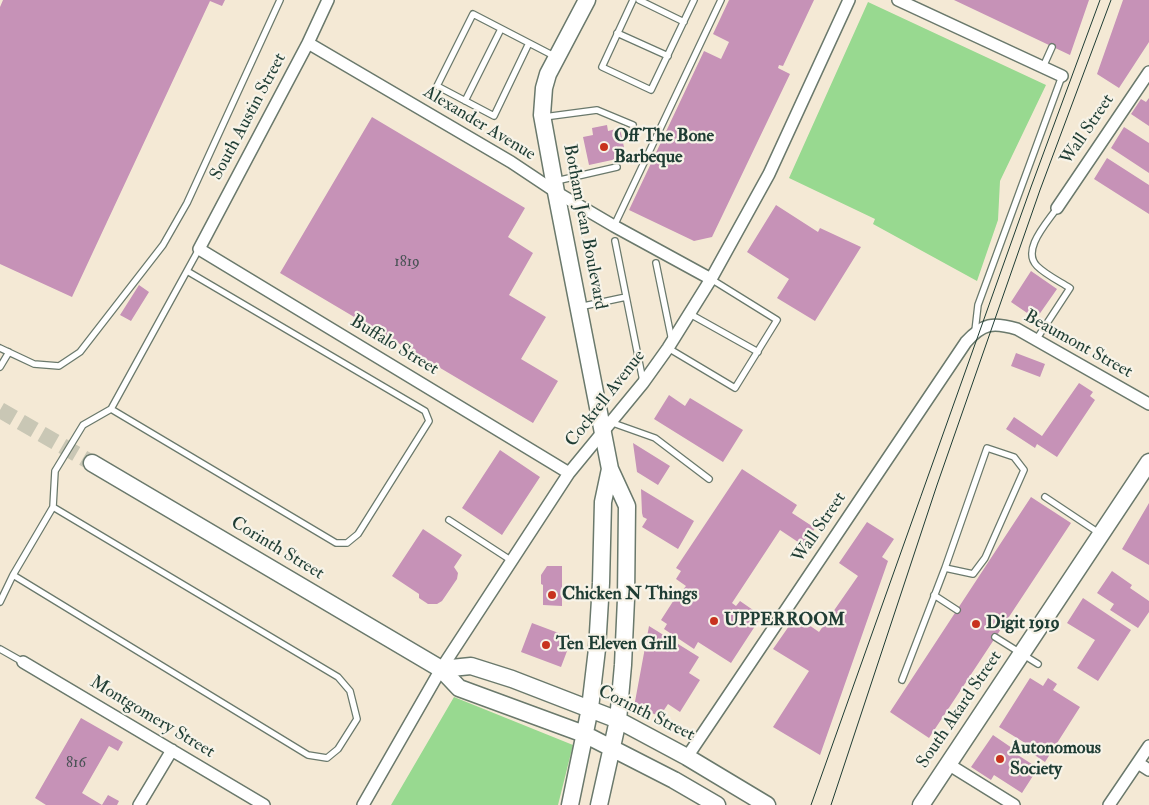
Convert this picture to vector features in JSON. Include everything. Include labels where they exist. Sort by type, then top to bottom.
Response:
[{"type":"main road","name":"Botham Jean Boulevard","points":[[570,805],[590,708],[597,649],[603,502],[610,469],[607,427],[579,307],[543,117],[544,88],[548,74],[587,0]]},
{"type":"main road","name":"Corinth Street","points":[[92,463],[441,669],[459,688],[584,734],[674,780],[717,805]]},
{"type":"main road","name":"South Akard Street","points":[[921,805],[1100,534],[1148,465]]},
{"type":"main road","name":"Botham Jean Boulevard","points":[[599,805],[618,720],[626,599],[627,506],[610,469]]},
{"type":"main road","name":"Corinth Street","points":[[441,669],[471,666],[590,708],[618,720],[687,757],[767,805]]},
{"type":"street","name":"South Austin Street","points":[[199,249],[308,43],[328,0]]},
{"type":"street","name":"Cockrell Avenue","points":[[363,805],[441,669],[569,473],[643,383],[670,345],[711,279],[769,174],[849,0]]},
{"type":"street","points":[[898,0],[1062,76]]},
{"type":"street","name":"Alexander Avenue","points":[[308,43],[555,187],[614,226],[711,279]]},
{"type":"street","name":"Wall Street","points":[[1056,208],[1148,77]]},
{"type":"street","name":"Buffalo Street","points":[[199,249],[569,473]]},
{"type":"street","name":"Beaumont Street","points":[[988,326],[1000,324],[1017,329],[1149,404]]},
{"type":"street","name":"Wall Street","points":[[687,757],[966,342],[975,332],[988,326]]},
{"type":"street","name":"Montgomery Street","points":[[23,662],[264,805]]},
{"type":"street","points":[[1109,805],[1149,746]]},
{"type":"street","points":[[139,805],[172,750]]},
{"type":"street","points":[[1138,763],[1149,770]]},
{"type":"street","points":[[948,764],[1014,805]]},
{"type":"lane","points":[[0,348],[34,364],[59,366],[80,352],[163,245],[187,203],[280,0]]},
{"type":"lane","points":[[633,0],[602,66],[651,90],[694,0]]},
{"type":"lane","points":[[639,0],[684,22]]},
{"type":"lane","points":[[614,226],[721,0]]},
{"type":"lane","points":[[529,43],[494,116],[436,86],[474,14],[501,29],[529,43],[557,58]]},
{"type":"lane","points":[[465,101],[501,29]]},
{"type":"lane","points":[[617,34],[668,56]]},
{"type":"lane","points":[[1043,67],[1052,47]]},
{"type":"lane","points":[[975,332],[978,305],[1062,76]]},
{"type":"lane","points":[[543,117],[597,110],[633,125]]},
{"type":"lane","points":[[555,187],[617,167]]},
{"type":"lane","points":[[1036,340],[1070,288],[1038,267],[1031,259],[1036,241],[1056,208]]},
{"type":"lane","points":[[615,241],[643,383]]},
{"type":"lane","points":[[0,602],[13,575],[53,507],[55,471],[83,425],[112,409],[199,249]]},
{"type":"lane","points":[[656,263],[670,345],[735,388],[777,320],[711,279]]},
{"type":"lane","points":[[112,409],[336,543],[347,543],[358,534],[429,421],[425,412],[187,271]]},
{"type":"lane","points":[[579,307],[626,297]]},
{"type":"lane","points":[[689,313],[758,352]]},
{"type":"lane","points":[[0,367],[9,352]]},
{"type":"lane","points":[[607,427],[655,438],[709,479]]},
{"type":"lane","points":[[902,680],[945,568],[987,448],[1014,457],[1024,470],[985,558],[973,574],[945,568]]},
{"type":"lane","points":[[1044,497],[1100,534]]},
{"type":"lane","points":[[13,575],[308,755],[327,758],[338,749],[357,719],[350,691],[338,677],[53,507]]},
{"type":"lane","points":[[449,520],[512,561]]},
{"type":"lane","points":[[934,595],[957,610]]},
{"type":"lane","points":[[995,637],[1038,664]]},
{"type":"lane","points":[[0,649],[23,662]]},
{"type":"green space","points":[[868,2],[1046,85],[1000,181],[998,220],[977,281],[873,224],[875,219],[789,178]]},
{"type":"green space","points":[[454,697],[573,745],[558,805],[391,805]]},
{"type":"building","points":[[3,0],[225,0],[222,6],[210,1],[72,297],[0,264],[0,7]]},
{"type":"building","points":[[729,0],[814,0],[783,66],[779,65],[778,68],[790,74],[712,237],[694,241],[629,210],[704,51],[721,59],[729,42],[713,34]]},
{"type":"building","points":[[954,0],[1089,0],[1070,55]]},
{"type":"building","points":[[1123,0],[1149,0],[1149,42],[1119,88],[1097,74]]},
{"type":"building","points":[[1149,98],[1149,126],[1131,114],[1141,99],[1146,102]]},
{"type":"building","points":[[372,117],[525,208],[508,237],[533,253],[509,295],[546,317],[521,359],[558,381],[533,423],[280,273]]},
{"type":"building","name":"Off The Bone Barbeque","points":[[607,125],[608,131],[620,128],[626,157],[589,165],[583,137],[593,135],[592,128]]},
{"type":"building","points":[[1124,127],[1149,143],[1149,173],[1111,148]]},
{"type":"building","points":[[1107,158],[1149,185],[1149,214],[1094,179]]},
{"type":"building","points":[[776,205],[818,232],[820,228],[861,247],[815,321],[777,298],[789,279],[747,252]]},
{"type":"building","points":[[1031,271],[1057,289],[1036,319],[1011,302]]},
{"type":"building","points":[[139,285],[149,292],[131,321],[120,315]]},
{"type":"building","points":[[1016,353],[1045,364],[1040,377],[1011,366]]},
{"type":"building","points":[[1079,383],[1093,392],[1090,396],[1095,400],[1057,457],[1037,444],[1035,448],[1006,429],[1014,417],[1042,436]]},
{"type":"building","points":[[669,395],[685,406],[690,398],[743,430],[723,462],[654,419]]},
{"type":"building","points":[[633,443],[670,466],[658,485],[637,472]]},
{"type":"building","points":[[500,450],[540,477],[502,535],[462,508]]},
{"type":"building","points":[[742,469],[797,505],[792,513],[815,528],[804,546],[780,530],[732,603],[736,606],[740,601],[753,610],[750,614],[759,620],[731,663],[698,642],[694,649],[664,629],[667,624],[661,620],[681,589],[682,591],[686,586],[676,579],[681,571],[676,568]]},
{"type":"building","points":[[641,489],[694,521],[678,549],[642,527],[647,519],[643,517],[642,513]]},
{"type":"building","name":"Digit 1919","points":[[1031,497],[1071,523],[929,738],[890,712]]},
{"type":"building","points":[[1149,503],[1149,565],[1122,549]]},
{"type":"building","points":[[867,522],[894,539],[882,557],[888,561],[820,755],[773,727],[809,671],[773,649],[796,616],[819,632],[858,576],[839,563]]},
{"type":"building","points":[[423,529],[462,555],[454,567],[458,573],[457,579],[442,601],[437,604],[428,604],[419,598],[419,594],[392,576]]},
{"type":"building","name":"Chicken N Things","points":[[547,566],[562,566],[562,606],[543,605],[541,575]]},
{"type":"building","points":[[1112,571],[1132,585],[1130,588],[1149,601],[1149,612],[1138,628],[1110,610],[1114,604],[1097,593]]},
{"type":"building","points":[[1083,598],[1131,630],[1098,681],[1077,668],[1095,640],[1067,623]]},
{"type":"building","name":"Ten Eleven Grill","points":[[532,623],[572,638],[561,667],[521,652]]},
{"type":"building","points":[[649,626],[699,657],[689,673],[700,680],[680,712],[668,704],[660,716],[634,707]]},
{"type":"building","points":[[1030,678],[1043,686],[1048,678],[1057,684],[1053,690],[1080,707],[1045,762],[1027,750],[1030,746],[999,727]]},
{"type":"building","points":[[81,718],[123,742],[118,751],[109,746],[82,793],[102,805],[46,805],[35,798]]},
{"type":"building","name":"Autonomous Society","points":[[993,735],[1012,748],[1010,750],[1038,768],[1022,793],[994,775],[991,780],[971,767]]},
{"type":"building","points":[[108,795],[119,801],[117,805],[102,805]]},
{"type":"tunnel","points":[[0,410],[92,463]]},
{"type":"tram line","points":[[811,805],[1031,187],[1100,0]]},
{"type":"tram line","points":[[831,805],[937,485],[1040,190],[1111,0]]},
{"type":"place","name":"Off The Bone Barbeque","points":[[604,147]]},
{"type":"place","name":"Chicken N Things","points":[[552,595]]},
{"type":"place","name":"UPPERROOM","points":[[714,621]]},
{"type":"place","name":"Digit 1919","points":[[976,624]]},
{"type":"place","name":"Ten Eleven Grill","points":[[546,645]]},
{"type":"place","name":"Autonomous Society","points":[[1000,759]]}]
